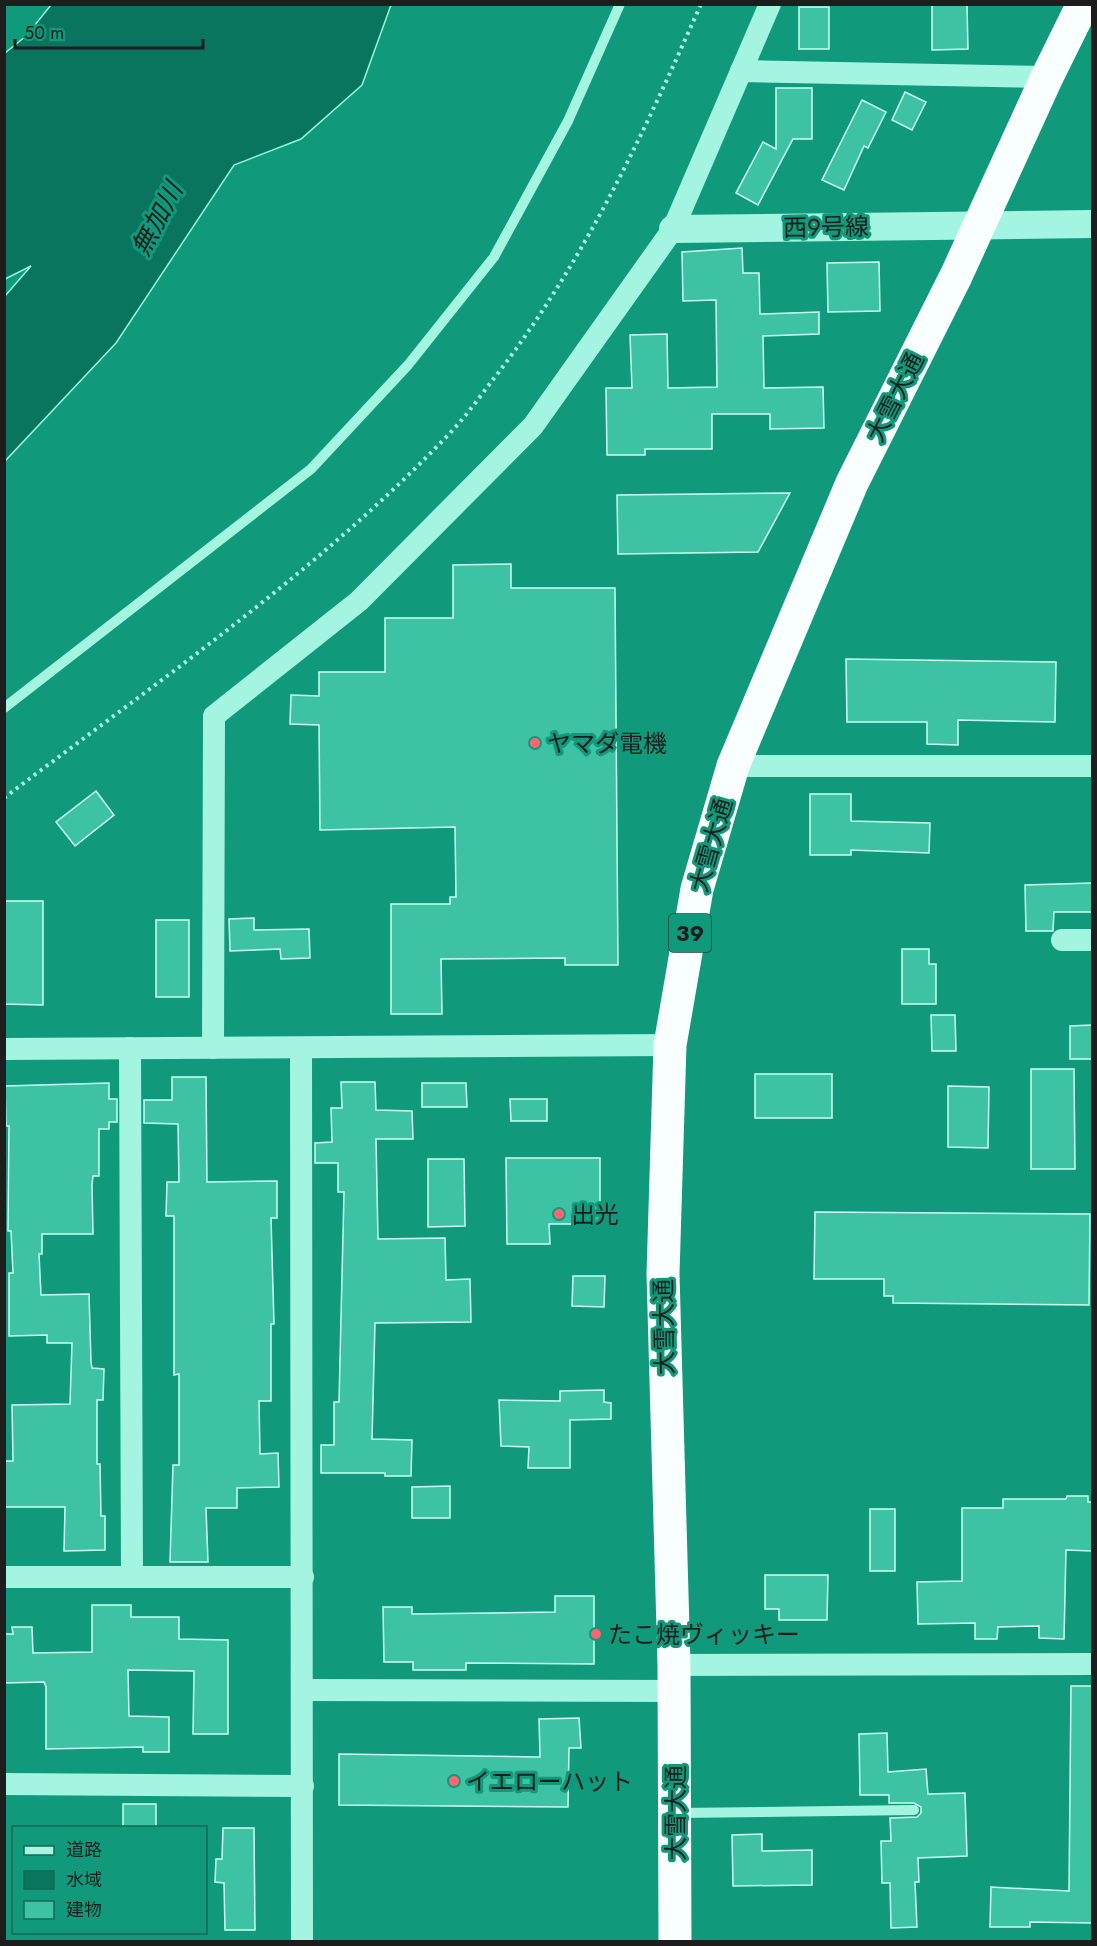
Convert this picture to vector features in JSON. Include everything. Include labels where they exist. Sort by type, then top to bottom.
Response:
[{"type":"highway","name":"大雪大通","points":[[675,1941],[674,1678],[663,1274],[670,1045],[697,889],[733,766],[852,483],[956,276],[1083,4]]},
{"type":"street","points":[[213,1048],[214,716],[359,601],[533,426],[673,229],[770,4]]},
{"type":"street","points":[[741,71],[1047,77]]},
{"type":"street","name":"西9号線","points":[[673,229],[1092,224]]},
{"type":"street","points":[[733,766],[1092,766]]},
{"type":"street","points":[[1062,940],[1092,940]]},
{"type":"street","points":[[4,1048],[670,1045]]},
{"type":"street","points":[[130,1048],[132,1576]]},
{"type":"street","points":[[301,1048],[302,1941]]},
{"type":"street","points":[[4,1577],[303,1577]]},
{"type":"street","points":[[303,1690],[1092,1664]]},
{"type":"street","points":[[4,1784],[303,1786]]},
{"type":"lane","points":[[4,708],[310,469],[408,365],[495,257],[568,121],[620,4]]},
{"type":"lane","points":[[675,1814],[914,1810]]},
{"type":"path","points":[[4,798],[210,642],[334,543],[453,431],[535,326],[588,240],[635,151],[700,4]]},
{"type":"water","name":"無加川","points":[[51,5],[391,5],[362,85],[301,139],[234,165],[116,343],[5,461],[5,296],[31,266],[5,279],[5,53],[26,36]]},
{"type":"building","points":[[967,4],[968,49],[932,50],[932,5]]},
{"type":"building","points":[[799,7],[829,7],[829,49],[799,49]]},
{"type":"building","points":[[776,88],[812,88],[812,139],[793,139],[758,205],[736,193],[763,142],[776,149]]},
{"type":"building","points":[[905,92],[926,102],[912,130],[892,120]]},
{"type":"building","points":[[862,100],[886,112],[868,148],[864,146],[844,190],[822,180]]},
{"type":"building","points":[[742,248],[743,273],[759,273],[760,314],[819,312],[819,334],[763,336],[764,388],[823,387],[824,428],[770,429],[770,414],[712,414],[712,449],[645,449],[645,455],[607,455],[606,388],[632,388],[630,335],[667,334],[668,388],[717,387],[716,300],[683,301],[682,252]]},
{"type":"building","points":[[879,262],[880,311],[828,312],[827,263]]},
{"type":"building","points":[[790,493],[758,552],[618,554],[617,495]]},
{"type":"building","name":"ヤマダ電機","points":[[511,564],[511,588],[615,588],[618,965],[565,965],[565,958],[441,959],[442,1014],[391,1014],[391,904],[450,904],[450,897],[456,897],[455,827],[320,830],[319,725],[290,724],[291,695],[319,696],[319,672],[385,672],[385,618],[453,618],[453,565]]},
{"type":"building","points":[[846,659],[1056,662],[1055,722],[958,720],[958,745],[927,744],[927,722],[847,722]]},
{"type":"building","points":[[96,791],[114,815],[75,846],[56,822]]},
{"type":"building","points":[[810,794],[851,794],[851,821],[930,823],[929,853],[851,850],[851,855],[810,855]]},
{"type":"building","points":[[1092,883],[1092,912],[1054,912],[1053,931],[1026,931],[1025,885]]},
{"type":"building","points":[[4,901],[43,901],[43,1005],[4,1004]]},
{"type":"building","points":[[254,918],[254,930],[309,929],[310,958],[281,959],[280,949],[230,951],[229,919]]},
{"type":"building","points":[[156,920],[189,920],[189,997],[156,997]]},
{"type":"building","points":[[902,949],[929,949],[929,964],[936,964],[936,1004],[902,1004]]},
{"type":"building","points":[[931,1015],[955,1015],[956,1051],[932,1051]]},
{"type":"building","points":[[1092,1025],[1092,1059],[1070,1059],[1070,1026]]},
{"type":"building","points":[[1031,1069],[1074,1069],[1075,1169],[1031,1169]]},
{"type":"building","points":[[755,1074],[832,1074],[832,1118],[755,1118]]},
{"type":"building","points":[[172,1077],[206,1077],[207,1182],[277,1181],[277,1218],[271,1218],[274,1324],[271,1324],[271,1401],[259,1401],[260,1454],[278,1453],[279,1487],[237,1488],[237,1508],[206,1508],[208,1562],[170,1562],[173,1465],[179,1465],[179,1374],[174,1375],[174,1216],[166,1216],[167,1182],[179,1182],[178,1124],[144,1123],[144,1100],[172,1100]]},
{"type":"building","points":[[341,1082],[375,1082],[376,1110],[412,1111],[413,1139],[376,1139],[378,1239],[445,1238],[446,1280],[470,1279],[471,1322],[375,1323],[372,1439],[412,1440],[411,1476],[385,1476],[385,1473],[321,1473],[321,1445],[334,1445],[334,1402],[339,1402],[344,1192],[338,1192],[338,1163],[315,1163],[315,1143],[332,1142],[331,1108],[342,1108]]},
{"type":"building","points":[[109,1083],[109,1099],[117,1099],[117,1122],[109,1122],[109,1129],[99,1129],[99,1176],[93,1176],[92,1185],[93,1234],[42,1234],[42,1254],[39,1254],[41,1295],[89,1294],[92,1368],[104,1369],[103,1400],[97,1400],[97,1464],[100,1464],[101,1516],[105,1516],[105,1550],[64,1551],[65,1507],[4,1507],[4,1461],[13,1461],[12,1405],[70,1404],[72,1343],[47,1343],[47,1335],[9,1336],[9,1273],[13,1273],[11,1231],[8,1231],[9,1126],[6,1126],[5,1086]]},
{"type":"building","points":[[422,1083],[466,1083],[467,1107],[422,1107]]},
{"type":"building","points":[[948,1086],[989,1087],[988,1148],[948,1147]]},
{"type":"building","points":[[510,1099],[547,1099],[547,1121],[511,1121]]},
{"type":"building","points":[[506,1158],[600,1158],[600,1224],[549,1224],[550,1244],[507,1244]]},
{"type":"building","points":[[428,1159],[464,1159],[465,1226],[428,1227]]},
{"type":"building","points":[[815,1212],[1090,1214],[1089,1305],[893,1303],[893,1296],[884,1296],[884,1279],[814,1279]]},
{"type":"building","points":[[573,1276],[605,1276],[604,1307],[572,1306]]},
{"type":"building","points":[[604,1390],[604,1402],[611,1403],[611,1419],[570,1420],[570,1468],[528,1468],[529,1447],[501,1446],[499,1400],[560,1401],[560,1391]]},
{"type":"building","points":[[450,1486],[450,1518],[412,1518],[412,1487]]},
{"type":"building","points":[[1067,1496],[1088,1496],[1088,1502],[1092,1502],[1092,1551],[1066,1550],[1064,1639],[1039,1638],[1039,1626],[998,1627],[997,1639],[975,1639],[975,1623],[918,1624],[917,1582],[962,1581],[962,1508],[1003,1508],[1003,1499],[1066,1499]]},
{"type":"building","points":[[870,1509],[895,1509],[895,1571],[870,1571]]},
{"type":"building","points":[[765,1575],[828,1575],[827,1620],[779,1620],[779,1609],[765,1609]]},
{"type":"building","points":[[555,1596],[594,1596],[594,1664],[466,1663],[466,1670],[413,1670],[413,1662],[384,1662],[383,1607],[412,1607],[412,1614],[555,1612]]},
{"type":"building","points":[[92,1605],[131,1605],[131,1617],[179,1617],[179,1639],[228,1640],[228,1734],[193,1734],[194,1671],[128,1670],[129,1716],[169,1717],[169,1752],[143,1752],[143,1747],[46,1749],[46,1687],[44,1682],[4,1683],[4,1634],[13,1634],[12,1627],[32,1627],[33,1653],[92,1652]]},
{"type":"building","points":[[1071,1686],[1092,1686],[1092,1923],[1030,1922],[1030,1927],[990,1927],[991,1887],[1069,1891]]},
{"type":"building","name":"イエローハット","points":[[579,1718],[581,1748],[569,1748],[568,1807],[339,1805],[339,1754],[540,1757],[539,1719]]},
{"type":"building","points":[[887,1733],[888,1772],[926,1769],[928,1794],[965,1793],[967,1856],[918,1858],[919,1882],[915,1882],[917,1927],[891,1928],[890,1883],[882,1883],[881,1841],[891,1841],[890,1818],[917,1817],[921,1813],[921,1807],[914,1803],[889,1803],[889,1795],[860,1795],[859,1734]]},
{"type":"building","points":[[123,1804],[156,1804],[156,1826],[123,1826]]},
{"type":"building","points":[[223,1828],[254,1828],[255,1930],[225,1930],[224,1883],[215,1882],[216,1859],[222,1859]]},
{"type":"building","points":[[762,1834],[762,1851],[812,1850],[812,1885],[733,1886],[732,1835]]},
{"type":"place","name":"ヤマダ電機","points":[[535,743]]},
{"type":"place","name":"出光","points":[[559,1214]]},
{"type":"place","name":"たこ焼ヴィッキー","points":[[596,1634]]},
{"type":"place","name":"イエローハット","points":[[454,1781]]}]
